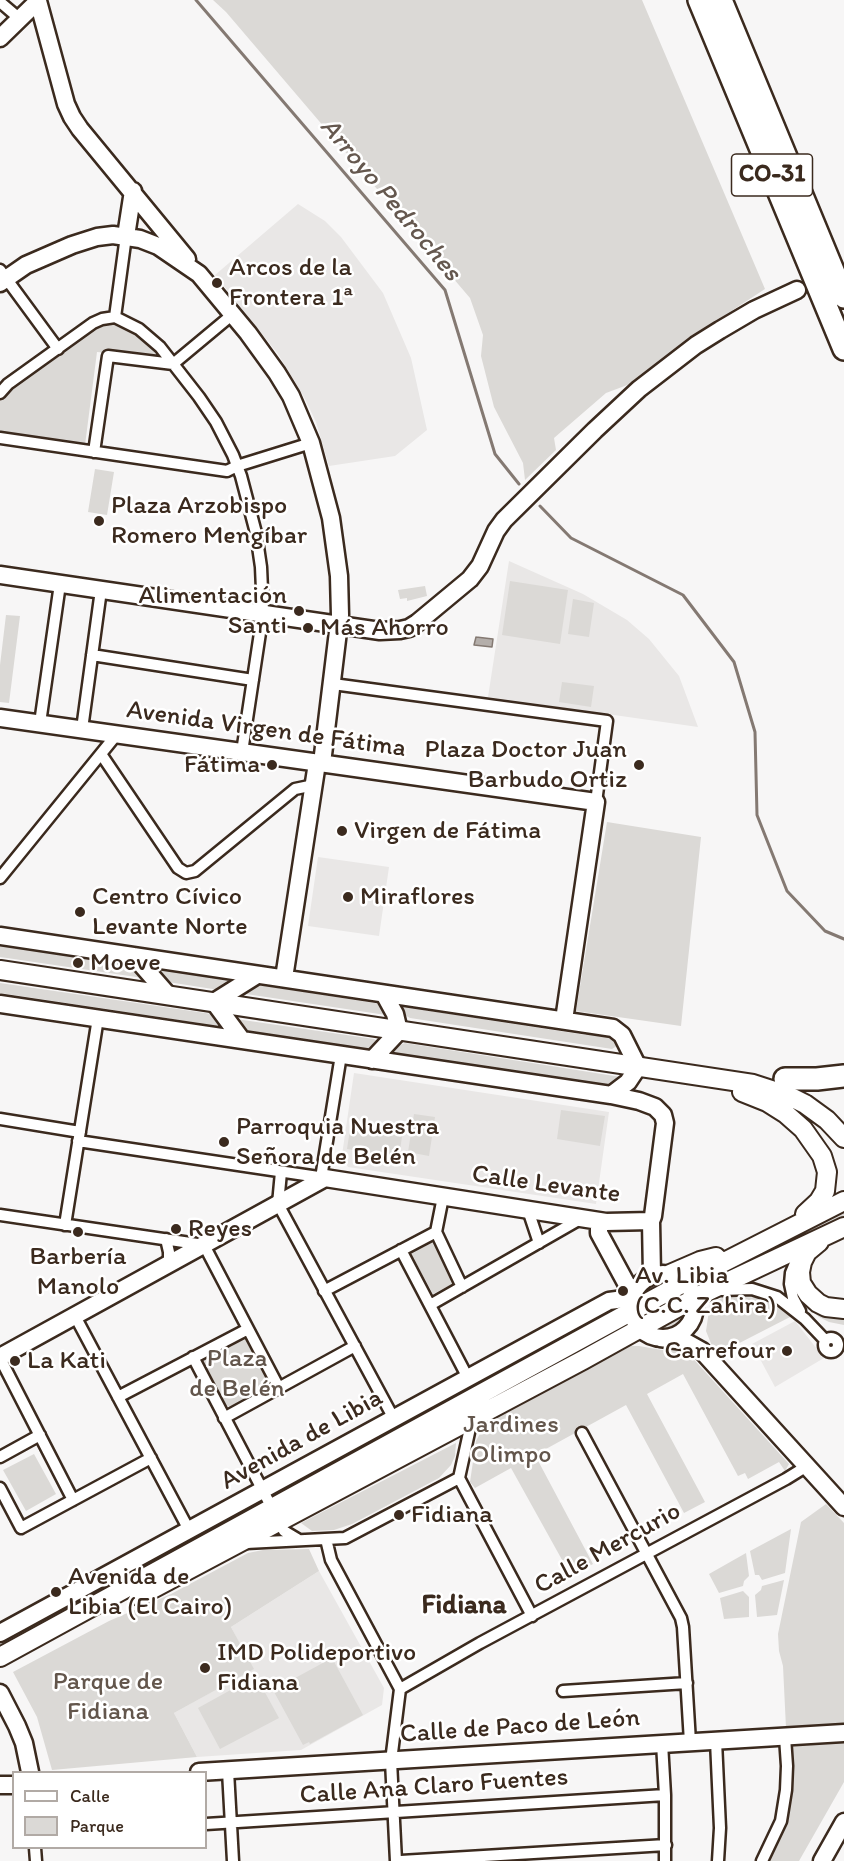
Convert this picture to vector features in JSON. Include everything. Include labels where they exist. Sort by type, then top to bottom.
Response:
[{"type":"highway","name":"CO-31","points":[[699,0],[844,349]]},
{"type":"highway","name":"CO-31","points":[[721,0],[844,297]]},
{"type":"highway","points":[[785,1079],[844,1076]]},
{"type":"main road","points":[[0,970],[753,1084],[787,1095],[820,1114],[844,1138]]},
{"type":"main road","points":[[664,1071],[684,1066],[844,1087]]},
{"type":"main road","points":[[703,1076],[712,1086],[742,1092],[777,1107],[803,1129],[822,1156],[826,1165],[827,1180],[822,1197],[816,1205],[784,1230]]},
{"type":"main road","name":"Avenida de Libia","points":[[460,1424],[669,1277],[747,1250],[844,1201]]},
{"type":"main road","points":[[838,1229],[807,1252],[800,1272],[804,1289],[812,1299],[833,1308],[844,1309]]},
{"type":"main road","name":"Avenida de Libia","points":[[5,1651],[460,1424],[640,1329],[700,1301],[838,1229]]},
{"type":"main road","name":"Avenida de Libia","points":[[0,1668],[236,1544],[276,1515]]},
{"type":"street","points":[[0,38],[39,0]]},
{"type":"street","points":[[39,0],[66,104],[72,117],[262,351],[291,396],[311,443],[325,493],[340,587],[339,625],[333,684],[314,785],[284,978]]},
{"type":"street","points":[[0,3],[20,19]]},
{"type":"street","points":[[116,317],[133,192]]},
{"type":"street","points":[[58,349],[2,277],[72,244],[113,235],[140,239],[158,246],[199,274]]},
{"type":"street","points":[[0,575],[339,625],[390,631],[409,628],[471,579],[480,566],[496,531],[513,511],[645,384],[696,345],[720,330],[754,310],[797,290]]},
{"type":"street","points":[[94,452],[108,356],[173,364],[233,314]]},
{"type":"street","points":[[0,393],[8,384],[93,323],[116,317],[139,329],[160,347],[216,422],[237,466],[248,500],[261,567],[263,613],[242,752]]},
{"type":"street","points":[[0,438],[227,471],[311,443]]},
{"type":"street","points":[[40,723],[60,584]]},
{"type":"street","points":[[82,729],[101,590]]},
{"type":"street","points":[[92,655],[253,680]]},
{"type":"street","points":[[333,684],[607,721],[564,1020]]},
{"type":"street","name":"Avenida Virgen de Fátima","points":[[0,718],[596,802]]},
{"type":"street","points":[[0,878],[117,734]]},
{"type":"street","points":[[101,754],[178,868],[186,873],[195,871],[295,789],[314,785]]},
{"type":"street","points":[[0,936],[613,1028],[622,1035],[638,1067],[628,1082],[611,1095]]},
{"type":"street","points":[[134,956],[168,995]]},
{"type":"street","points":[[242,1040],[214,1002],[257,975]]},
{"type":"street","points":[[372,1059],[399,1030],[395,1014],[384,994]]},
{"type":"street","points":[[0,1004],[611,1095],[655,1107],[663,1115],[665,1123],[651,1221],[669,1277],[700,1301],[702,1351]]},
{"type":"street","points":[[65,1225],[98,1018]]},
{"type":"street","points":[[74,1500],[0,1358],[323,1178],[341,1055]]},
{"type":"street","name":"Calle Levante","points":[[0,1119],[79,1137],[281,1172],[590,1220],[651,1221]]},
{"type":"street","points":[[281,1172],[278,1204],[394,1419],[460,1424],[459,1478],[532,1616]]},
{"type":"street","points":[[443,1197],[436,1232],[462,1287]]},
{"type":"street","points":[[528,1210],[540,1243]]},
{"type":"street","points":[[0,1215],[204,1245]]},
{"type":"street","points":[[430,1305],[540,1243],[590,1220],[599,1233],[631,1302],[634,1322],[640,1329],[660,1338],[684,1341],[702,1351],[844,1507]]},
{"type":"street","points":[[324,1291],[436,1232]]},
{"type":"street","points":[[166,1239],[169,1252],[167,1265]]},
{"type":"street","points":[[204,1245],[279,1388]]},
{"type":"street","points":[[401,1250],[468,1378]]},
{"type":"street","points":[[805,1319],[793,1298],[790,1284],[796,1261],[807,1252]]},
{"type":"street","points":[[631,1302],[638,1284],[669,1277]]},
{"type":"street","points":[[700,1301],[752,1289],[766,1293],[788,1304],[825,1340],[823,1347],[825,1351],[832,1353],[836,1350],[844,1360]]},
{"type":"street","name":"Avenida de Libia","points":[[0,1633],[609,1301],[631,1302]]},
{"type":"street","points":[[660,1338],[669,1338],[678,1334],[691,1323],[700,1301]]},
{"type":"street","points":[[75,1316],[189,1530]]},
{"type":"street","points":[[118,1396],[248,1329]]},
{"type":"street","points":[[224,1418],[355,1346]]},
{"type":"street","points":[[193,1358],[284,1531],[300,1540]]},
{"type":"street","points":[[582,1433],[681,1618],[690,1742]]},
{"type":"street","points":[[0,1457],[40,1435]]},
{"type":"street","points":[[0,1488],[21,1528],[151,1458]]},
{"type":"street","name":"Calle Mercurio","points":[[400,1689],[807,1466]]},
{"type":"street","name":"Avenida de Libia","points":[[236,1544],[345,1538],[459,1478]]},
{"type":"street","points":[[326,1539],[331,1560],[400,1689],[391,1761],[396,1861]]},
{"type":"street","points":[[563,1691],[687,1683]]},
{"type":"street","points":[[0,1693],[24,1743],[30,1771]]},
{"type":"street","name":"Calle de Paco de León","points":[[207,1772],[844,1733]]},
{"type":"street","points":[[762,1861],[780,1821],[784,1800],[787,1766],[785,1737]]},
{"type":"street","points":[[716,1741],[720,1828],[718,1861]]},
{"type":"street","points":[[662,1743],[666,1795],[665,1861]]},
{"type":"street","points":[[228,1770],[233,1861]]},
{"type":"street","name":"Calle Ana Claro Fuentes","points":[[207,1824],[666,1795]]},
{"type":"street","points":[[832,1861],[844,1822]]},
{"type":"street","points":[[822,1861],[838,1844]]},
{"type":"street","points":[[401,1861],[666,1845]]},
{"type":"shaded area","points":[[298,204],[325,221],[341,237],[383,293],[411,358],[427,430],[395,456],[329,466],[316,422],[304,397],[278,354],[215,275]]},
{"type":"shaded area","points":[[509,561],[583,594],[627,620],[649,639],[679,676],[698,727],[488,697]]},
{"type":"shaded area","points":[[476,637],[493,639],[492,647],[474,645]]},
{"type":"shaded area","name":"Miraflores","points":[[318,857],[389,867],[379,936],[308,926]]},
{"type":"shaded area","points":[[354,1073],[609,1112],[596,1204],[348,1167],[342,1155]]},
{"type":"shaded area","name":"Carrefour","points":[[795,1321],[824,1358],[775,1387],[752,1344]]},
{"type":"shaded area","points":[[319,1571],[384,1688],[382,1705],[301,1750],[197,1757],[174,1713],[253,1669],[231,1627]]},
{"type":"green space","points":[[213,0],[642,0],[765,289],[693,336],[630,384],[606,393],[554,438],[556,450],[525,480],[523,463],[494,407],[481,356],[483,335],[470,298],[226,12]]},
{"type":"green space","points":[[113,320],[145,337],[159,358],[97,352],[85,445],[0,433],[0,398],[95,325]]},
{"type":"green space","points":[[95,469],[114,472],[107,515],[88,512]]},
{"type":"green space","points":[[510,581],[568,590],[560,644],[502,635]]},
{"type":"green space","points":[[425,586],[427,596],[407,601],[407,598],[400,599],[398,590]]},
{"type":"green space","points":[[573,599],[594,603],[589,637],[568,634]]},
{"type":"green space","points":[[6,615],[20,616],[9,703],[0,702],[0,665]]},
{"type":"green space","points":[[562,682],[594,686],[591,707],[559,702]]},
{"type":"green space","points":[[607,822],[701,837],[681,1026],[576,1011]]},
{"type":"green space","points":[[14,941],[58,953],[100,960],[111,956],[133,959],[143,978],[0,957],[0,946],[12,947]]},
{"type":"green space","points":[[148,962],[164,965],[164,970],[207,977],[208,971],[234,978],[219,990],[168,982]]},
{"type":"green space","points":[[0,983],[212,1014],[225,1029],[199,1030],[199,1023],[0,993]]},
{"type":"green space","points":[[252,984],[381,1004],[386,1015],[246,994],[245,991]]},
{"type":"green space","points":[[406,1003],[423,1004],[423,1010],[586,1035],[587,1028],[600,1030],[599,1036],[613,1038],[620,1044],[612,1049],[410,1018],[403,1014],[402,1010]]},
{"type":"green space","points":[[236,1019],[374,1039],[378,1042],[372,1049],[366,1050],[239,1030]]},
{"type":"green space","points":[[405,1043],[621,1077],[607,1089],[579,1088],[579,1081],[415,1057],[413,1064],[388,1055]]},
{"type":"green space","points":[[561,1110],[605,1116],[600,1146],[557,1139]]},
{"type":"green space","points":[[414,1114],[435,1117],[429,1156],[408,1152]]},
{"type":"green space","points":[[351,1123],[403,1130],[399,1157],[347,1149]]},
{"type":"green space","points":[[844,1209],[844,1216],[708,1284],[706,1279]]},
{"type":"green space","points":[[433,1240],[456,1282],[433,1294],[410,1252]]},
{"type":"green space","points":[[662,1280],[672,1282],[637,1299],[644,1287],[651,1282]]},
{"type":"green space","points":[[797,1293],[844,1315],[844,1325],[819,1317],[799,1300]]},
{"type":"green space","points":[[726,1296],[762,1298],[792,1316],[720,1353],[712,1346],[706,1331],[710,1304]]},
{"type":"green space","points":[[687,1311],[684,1322],[675,1329],[668,1332],[654,1331]]},
{"type":"green space","name":"Plaza de Belén","points":[[245,1338],[250,1342],[270,1384],[265,1390],[230,1407],[224,1404],[203,1366],[203,1361],[239,1339]]},
{"type":"green space","name":"Jardines Olimpo","points":[[631,1346],[662,1350],[675,1348],[688,1353],[789,1464],[785,1471],[779,1462],[748,1479],[745,1473],[738,1476],[683,1374],[647,1394],[705,1502],[684,1513],[626,1405],[535,1455],[593,1564],[571,1576],[511,1468],[475,1488],[470,1482],[476,1441],[486,1422]]},
{"type":"green space","points":[[456,1443],[455,1456],[451,1465],[439,1478],[352,1524],[334,1530],[312,1531],[301,1523]]},
{"type":"green space","points":[[34,1454],[56,1494],[26,1511],[3,1470]]},
{"type":"green space","points":[[826,1504],[844,1523],[844,1724],[786,1728],[783,1666],[778,1634],[801,1522]]},
{"type":"green space","points":[[791,1529],[785,1573],[762,1580],[759,1575],[755,1575],[750,1551]]},
{"type":"green space","name":"Parque de Fidiana","points":[[309,1549],[319,1571],[231,1627],[254,1669],[174,1713],[197,1757],[52,1770],[37,1717],[13,1672],[109,1621],[171,1594],[248,1553],[263,1550]]},
{"type":"green space","points":[[746,1553],[749,1576],[743,1586],[719,1593],[709,1574]]},
{"type":"green space","points":[[784,1580],[777,1615],[757,1617],[755,1595],[762,1586]]},
{"type":"green space","points":[[743,1591],[749,1597],[749,1617],[724,1619],[720,1598]]},
{"type":"green space","points":[[332,1658],[363,1715],[310,1744],[309,1742],[303,1745],[273,1690]]},
{"type":"green space","points":[[256,1676],[279,1718],[220,1749],[198,1708]]},
{"type":"green space","points":[[844,1741],[844,1782],[799,1861],[767,1861],[784,1823],[790,1745]]},
{"type":"waterway","name":"Arroyo Pedroches","points":[[196,0],[445,290],[495,454],[519,484]]},
{"type":"waterway","name":"Arroyo Pedroches","points":[[540,506],[571,538],[683,595],[734,662],[755,732],[757,815],[787,891],[825,931],[844,939]]},
{"type":"place","name":"Arcos de la Frontera 1ª","points":[[217,283]]},
{"type":"place","name":"Plaza Arzobispo Romero Mengíbar","points":[[99,521]]},
{"type":"place","name":"Alimentación Santi","points":[[299,611]]},
{"type":"place","name":"Más Ahorro","points":[[308,628]]},
{"type":"place","name":"Fátima","points":[[272,765]]},
{"type":"place","name":"Plaza Doctor Juan Barbudo Ortiz","points":[[639,765]]},
{"type":"place","name":"Virgen de Fátima","points":[[342,831]]},
{"type":"place","name":"Miraflores","points":[[348,897]]},
{"type":"place","name":"Centro Cívico Levante Norte","points":[[80,912]]},
{"type":"place","name":"Moeve","points":[[78,963]]},
{"type":"place","name":"Parroquia Nuestra Señora de Belén","points":[[224,1142]]},
{"type":"place","name":"Reyes","points":[[176,1229]]},
{"type":"place","name":"Barbería Manolo","points":[[78,1232]]},
{"type":"place","name":"Av. Libia (C.C. Zahira)","points":[[623,1291]]},
{"type":"place","name":"Carrefour","points":[[787,1351]]},
{"type":"place","name":"La Kati","points":[[15,1361]]},
{"type":"place","name":"Fidiana","points":[[399,1515]]},
{"type":"place","name":"Avenida de Libia (El Cairo)","points":[[56,1592]]},
{"type":"place","name":"IMD Polideportivo Fidiana","points":[[205,1668]]},
{"type":"district","name":"Fidiana","points":[[464,1606]]}]
